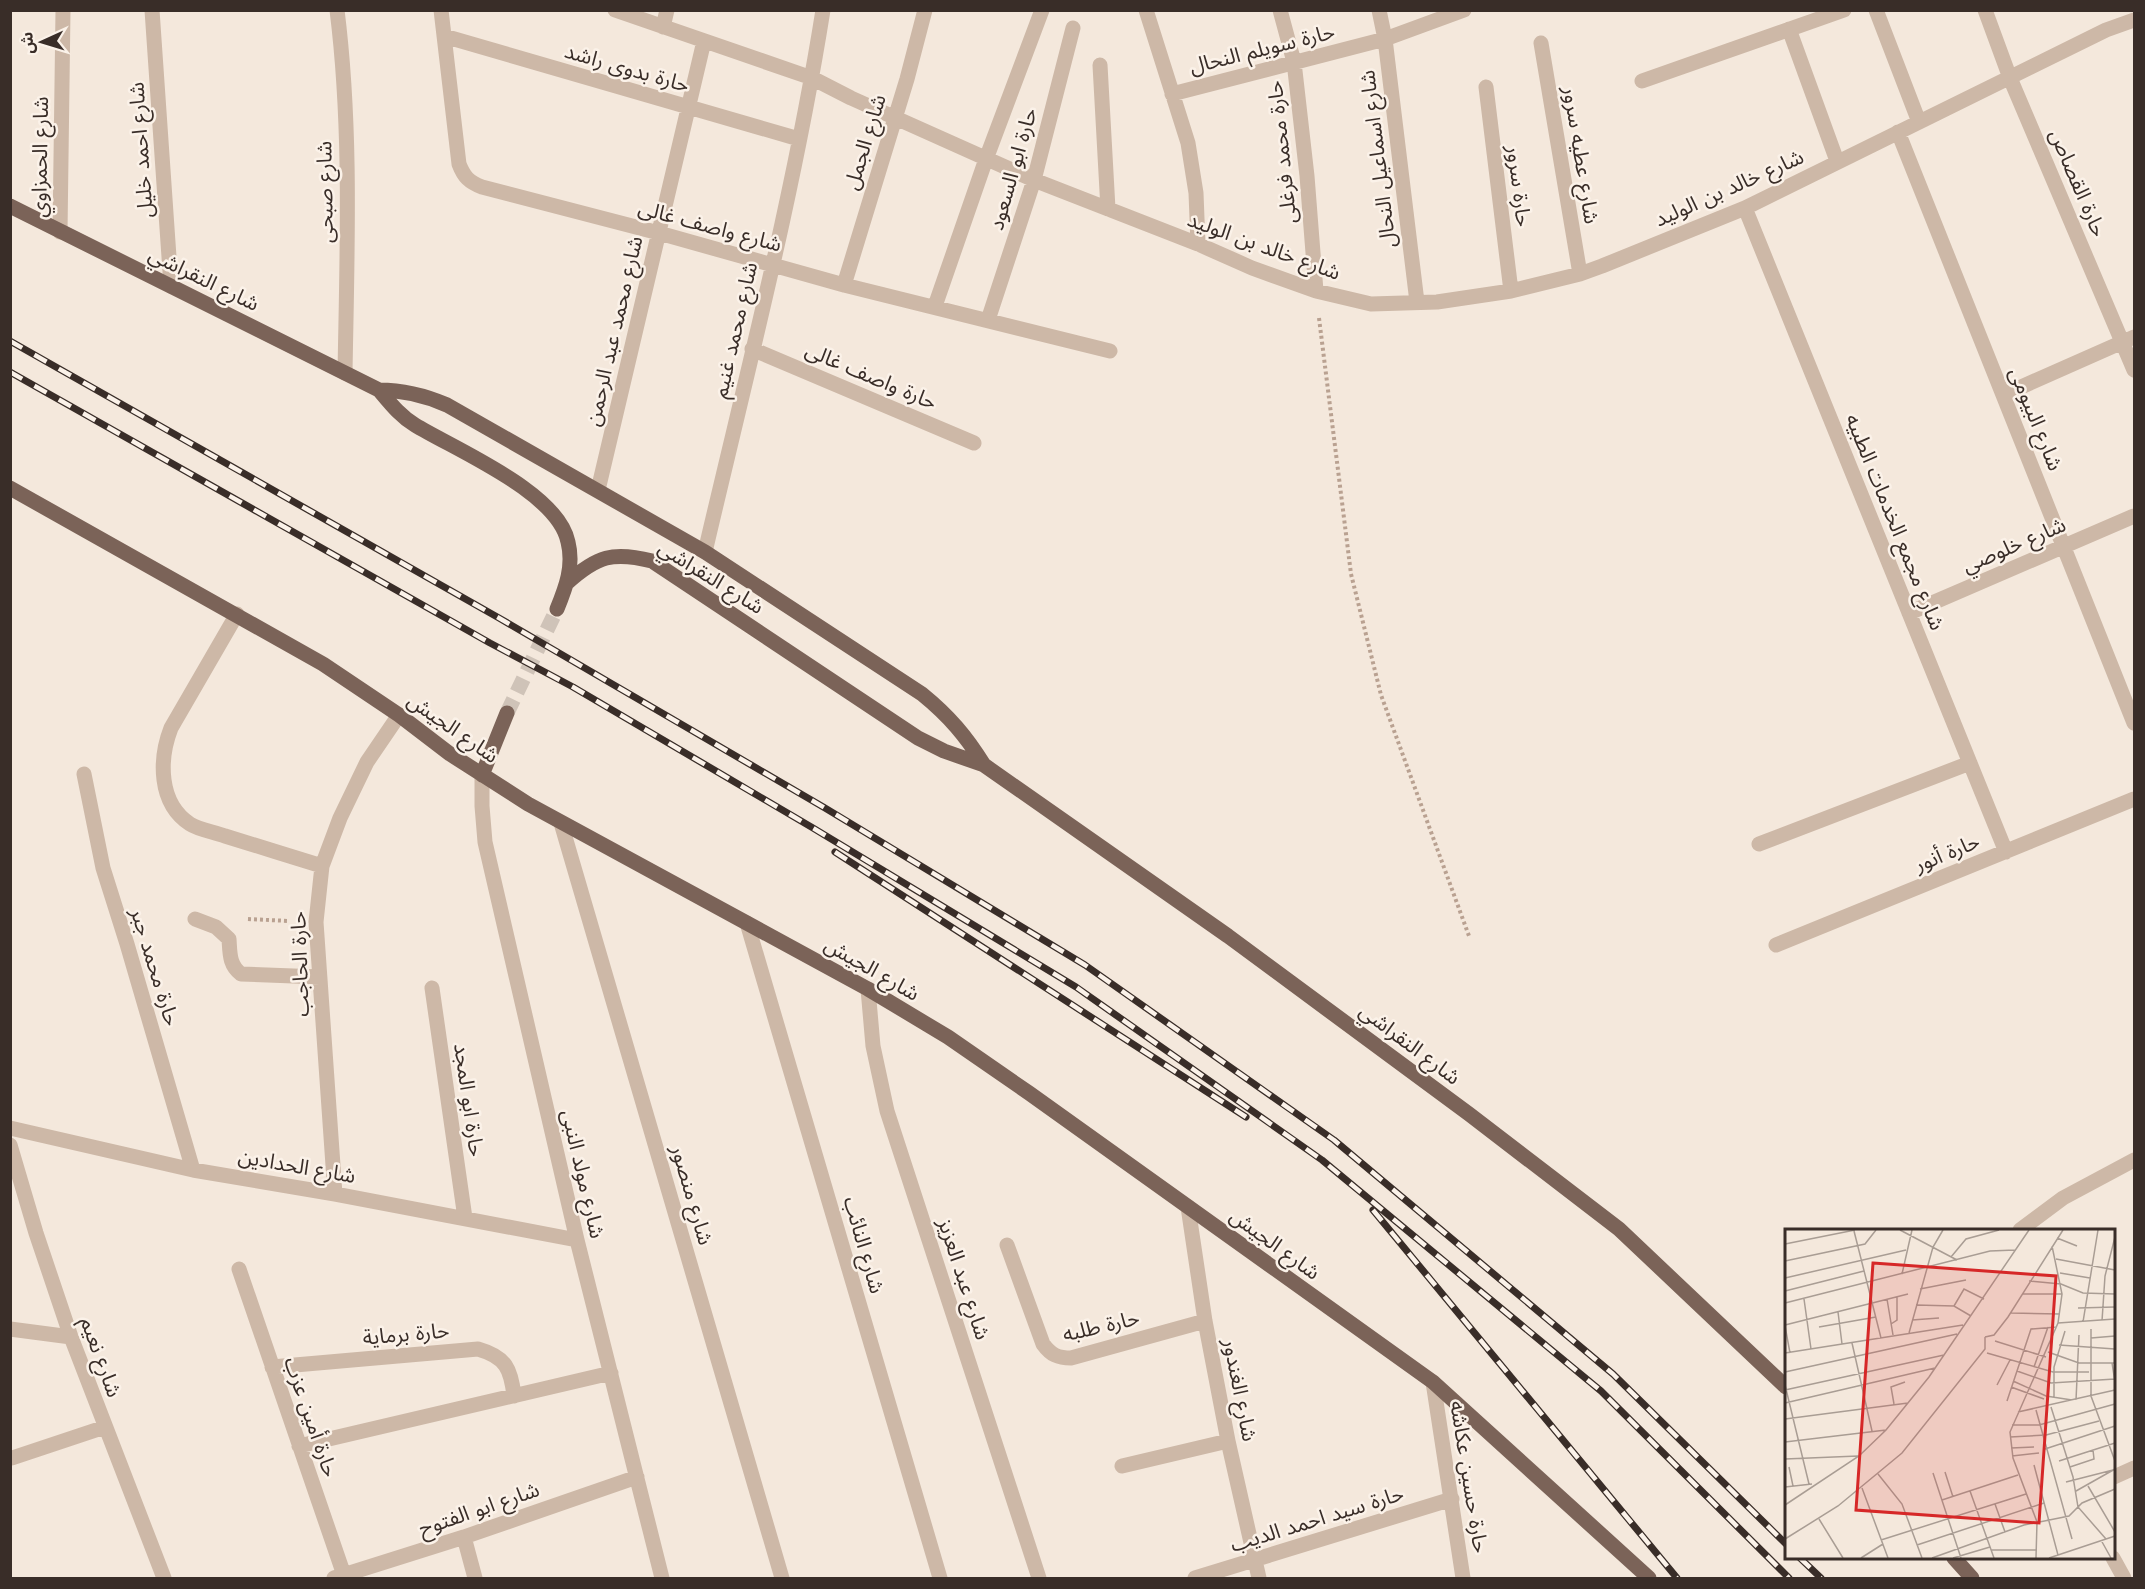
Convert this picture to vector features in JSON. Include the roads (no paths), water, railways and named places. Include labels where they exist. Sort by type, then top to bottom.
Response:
[{"type":"main road","name":"شارع النقراشي","points":[[10,206],[379,390],[395,409],[414,424],[492,468],[547,506],[560,522],[568,541],[570,561],[567,583]]},
{"type":"main road","name":"شارع النقراشي","points":[[379,390],[403,390],[447,405],[705,552],[922,694],[947,715],[967,738],[984,765]]},
{"type":"main road","name":"شارع الجيش","points":[[10,488],[323,664],[399,715],[450,754],[561,823],[868,988],[948,1037],[1432,1382],[1649,1578]]},
{"type":"main road","name":"شارع النقراشي","points":[[567,583],[585,567],[606,558],[629,555],[652,561],[918,738],[944,751],[984,765],[1228,936],[1469,1114],[1619,1229],[1785,1386]]},
{"type":"main road","points":[[557,609],[567,583]]},
{"type":"main road","points":[[482,775],[507,713]]},
{"type":"main road","points":[[1956,1559],[1972,1578]]},
{"type":"street","name":"شارع الحمزاوي","points":[[60,232],[63,10]]},
{"type":"street","name":"شارع احمد خليل","points":[[152,10],[171,286]]},
{"type":"street","name":"شارع صبحى","points":[[337,10],[345,98],[347,250],[345,373]]},
{"type":"street","name":"شارع واصف غالى","points":[[441,10],[459,164],[462,174],[469,182],[844,285],[1110,351]]},
{"type":"street","name":"شارع خالد بن الوليد","points":[[615,10],[812,78],[986,159],[1252,268],[1316,291],[1371,304],[1437,302],[1511,291],[1580,274],[1745,208],[1837,161],[2133,19]]},
{"type":"street","points":[[663,27],[666,10]]},
{"type":"street","name":"شارع محمد غنيم","points":[[705,552],[800,139],[823,10]]},
{"type":"street","name":"شارع الجمل","points":[[844,285],[924,21],[925,10]]},
{"type":"street","points":[[935,306],[986,159],[1042,10]]},
{"type":"street","points":[[1146,10],[1189,153],[1196,193],[1198,244]]},
{"type":"street","name":"حارة محمد فرغلى","points":[[1280,10],[1294,62],[1307,176],[1316,291]]},
{"type":"street","name":"شارع اسماعيل النحال","points":[[1379,10],[1385,39],[1417,302]]},
{"type":"street","name":"حارة سويلم النحال","points":[[1172,94],[1385,39],[1464,10]]},
{"type":"street","points":[[1642,81],[1844,10]]},
{"type":"street","points":[[1876,10],[1918,122]]},
{"type":"street","name":"حارة القصاص","points":[[1985,10],[2010,78],[2129,340],[2134,370]]},
{"type":"street","name":"حارة ابو السعود","points":[[988,320],[1035,180],[1073,28]]},
{"type":"street","points":[[1789,29],[1837,161]]},
{"type":"street","name":"حارة بدوى راشد","points":[[444,36],[800,139]]},
{"type":"street","name":"شارع محمد عبد الرحمن","points":[[598,490],[704,41]]},
{"type":"street","name":"شارع عطيه سرور","points":[[1541,43],[1580,274]]},
{"type":"street","points":[[1100,65],[1108,209]]},
{"type":"street","name":"حارة سرور","points":[[1486,87],[1511,291]]},
{"type":"street","name":"شارع البيومى","points":[[1898,132],[2134,723]]},
{"type":"street","name":"شارع مجمع الخدمات الطبيه","points":[[1745,208],[2006,852]]},
{"type":"street","points":[[2003,395],[2129,340]]},
{"type":"street","name":"حارة واصف غالى","points":[[752,349],[974,443]]},
{"type":"street","name":"شارع خلوصي","points":[[1909,613],[2134,516]]},
{"type":"street","points":[[237,614],[171,728],[164,746],[162,766],[165,785],[171,800],[191,825],[322,866]]},
{"type":"street","name":"حارة الحاجب","points":[[335,1194],[316,921],[322,866],[340,818],[367,762],[399,715]]},
{"type":"street","points":[[1759,844],[1970,763]]},
{"type":"street","name":"حارة محمد جبر","points":[[84,774],[103,868],[193,1170]]},
{"type":"street","name":"شارع مولد النبى","points":[[482,775],[485,842],[577,1240],[662,1578]]},
{"type":"street","name":"حارة أنور","points":[[1776,945],[2134,799]]},
{"type":"street","name":"شارع منصور","points":[[561,823],[782,1578]]},
{"type":"street","points":[[195,919],[216,927],[229,939],[234,969],[241,974],[320,977]]},
{"type":"street","name":"شارع النائب","points":[[747,923],[940,1578]]},
{"type":"street","name":"حارة ابو المجد","points":[[432,988],[465,1218]]},
{"type":"street","name":"شارع عبد العزيز","points":[[868,988],[873,1047],[887,1111],[1039,1578]]},
{"type":"street","name":"شارع الحدادين","points":[[10,1128],[193,1170],[335,1194],[577,1240]]},
{"type":"street","name":"شارع نعيم","points":[[10,1145],[36,1233],[71,1337],[164,1578]]},
{"type":"street","points":[[2021,1229],[2063,1198],[2134,1160]]},
{"type":"street","name":"شارع الغندور","points":[[1188,1207],[1205,1321],[1228,1441],[1259,1578]]},
{"type":"street","name":"حارة طلبه","points":[[1007,1245],[1043,1344],[1050,1353],[1060,1358],[1071,1358],[1205,1321]]},
{"type":"street","name":"حارة أمين عزب","points":[[239,1269],[341,1577]]},
{"type":"street","points":[[10,1329],[71,1337]]},
{"type":"street","name":"حارة برماية","points":[[272,1367],[478,1348],[493,1353],[504,1363],[512,1376],[514,1396]]},
{"type":"street","points":[[299,1446],[610,1373]]},
{"type":"street","name":"حارة حسين عكاشه","points":[[1432,1382],[1463,1578]]},
{"type":"street","points":[[12,1458],[105,1427]]},
{"type":"street","points":[[1122,1466],[1228,1441]]},
{"type":"street","points":[[2115,1477],[2134,1468]]},
{"type":"street","name":"شارع ابو الفتوح","points":[[341,1577],[638,1477]]},
{"type":"street","name":"حارة سيد احمد الديب","points":[[1195,1578],[1452,1499]]},
{"type":"street","points":[[464,1537],[475,1578]]},
{"type":"street","points":[[2114,1559],[2124,1578]]},
{"type":"tunnel","points":[[507,713],[557,609]]},
{"type":"railway","points":[[10,341],[499,618],[825,808],[1085,965],[1334,1140],[1613,1374],[1785,1543]]},
{"type":"railway","points":[[10,372],[490,643],[573,687],[813,828],[1076,987],[1322,1160],[1601,1391],[1789,1578]]},
{"type":"railway","points":[[835,852],[1246,1117]]},
{"type":"railway","points":[[1373,1210],[1677,1578]]},
{"type":"railway","points":[[1801,1559],[1821,1578]]}]
